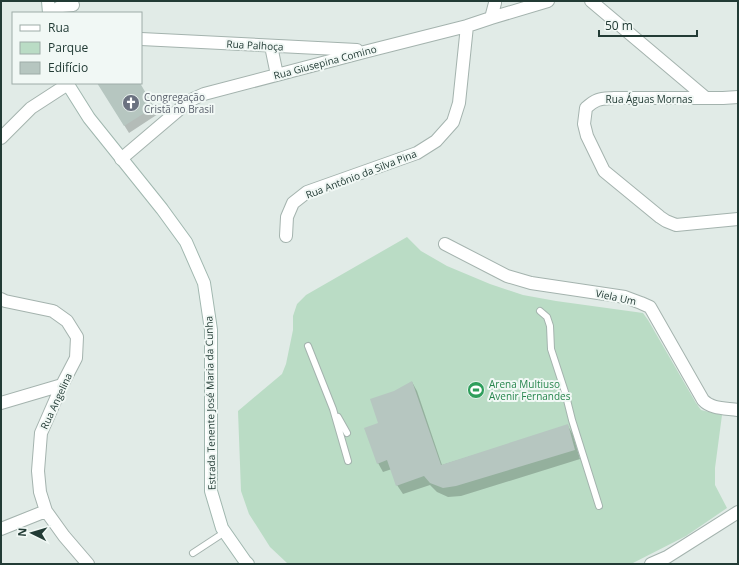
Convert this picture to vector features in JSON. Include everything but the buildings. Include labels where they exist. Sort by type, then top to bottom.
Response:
[{"type":"street","points":[[48,1],[49,12]]},
{"type":"street","points":[[491,18],[495,1]]},
{"type":"street","name":"Rua Giusepina Comino","points":[[121,159],[181,108],[193,99],[204,94],[368,50],[467,26],[548,1]]},
{"type":"street","points":[[591,1],[706,98],[738,96]]},
{"type":"street","points":[[51,12],[62,6],[75,6]]},
{"type":"street","name":"Rua Antônio da Silva Pina","points":[[286,236],[287,216],[293,203],[306,192],[417,153],[436,141],[453,122],[459,104],[467,26]]},
{"type":"street","name":"Rua Palhoça","points":[[142,39],[368,50]]},
{"type":"street","points":[[270,46],[277,75]]},
{"type":"street","points":[[1,138],[31,108],[66,84]]},
{"type":"street","name":"Estrada Tenente José Maria da Cunha","points":[[68,84],[89,118],[162,209],[186,242],[204,283],[210,330],[211,491],[222,528],[248,564]]},
{"type":"street","name":"Rua Águas Mornas","points":[[706,98],[614,98],[593,101],[586,108],[584,124],[587,136],[604,171],[666,221],[676,225],[738,219]]},
{"type":"street","name":"Viela Um","points":[[445,244],[507,276],[520,280],[531,283],[625,297],[650,307],[706,404],[738,410]]},
{"type":"street","name":"Rua Angelina","points":[[1,299],[53,311],[67,321],[77,337],[76,358],[62,385],[41,433],[38,471],[40,492],[46,511],[64,536],[88,564]]},
{"type":"street","points":[[1,403],[62,385]]},
{"type":"street","points":[[1,529],[46,511]]},
{"type":"street","points":[[650,564],[667,557],[738,512]]},
{"type":"lane","points":[[540,311],[547,317],[550,326],[551,349],[599,506]]},
{"type":"lane","points":[[308,346],[333,409],[348,461]]},
{"type":"lane","points":[[333,409],[347,433]]},
{"type":"lane","points":[[193,553],[225,532]]},
{"type":"green space","name":"Arena Multiuso Avenir Fernandes","points":[[407,237],[421,251],[447,266],[490,284],[523,295],[643,313],[701,410],[722,415],[715,468],[715,485],[727,508],[686,536],[631,564],[287,563],[270,547],[249,514],[241,491],[238,411],[282,374],[286,364],[293,330],[293,316],[297,304],[306,295]]},
{"type":"place","name":"Congregação Cristã no Brasil","points":[[131,103]]},
{"type":"place","name":"Arena Multiuso Avenir Fernandes","points":[[476,390]]}]
